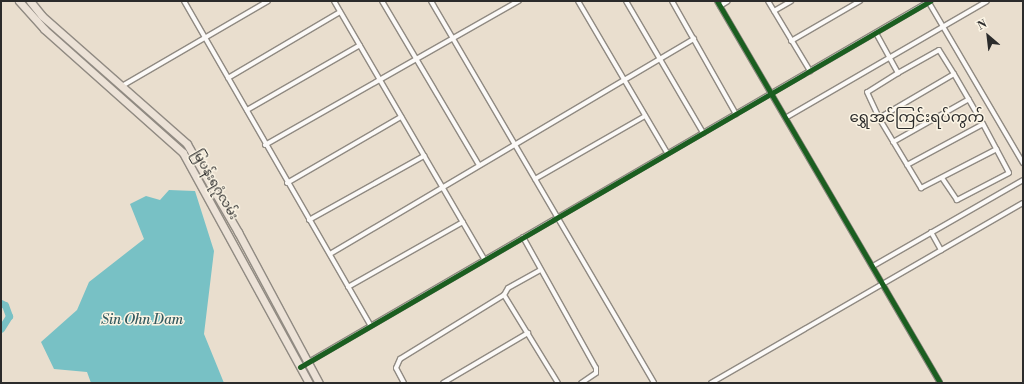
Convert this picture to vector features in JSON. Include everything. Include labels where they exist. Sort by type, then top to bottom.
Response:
[{"type":"main road","name":"မြပန်းရဂုံလမ်း","points":[[19,1],[44,29],[183,153],[309,383]]},
{"type":"main road","name":"မြပန်းရဂုံလမ်း","points":[[30,1],[42,16],[177,133],[194,154],[319,383]]},
{"type":"street","points":[[184,1],[203,38],[247,110],[265,146],[330,254],[370,325]]},
{"type":"street","points":[[122,86],[268,1]]},
{"type":"street","points":[[334,1],[484,260]]},
{"type":"street","points":[[382,1],[479,165]]},
{"type":"street","points":[[431,1],[654,383]]},
{"type":"street","points":[[265,146],[379,79],[519,1]]},
{"type":"street","points":[[578,1],[626,80],[667,153]]},
{"type":"street","points":[[626,1],[703,133]]},
{"type":"street","points":[[672,1],[736,114]]},
{"type":"street","points":[[717,1],[787,117],[940,383]]},
{"type":"street","points":[[720,6],[728,1]]},
{"type":"street","points":[[768,1],[810,71]]},
{"type":"street","points":[[774,11],[791,1]]},
{"type":"street","points":[[791,41],[860,1]]},
{"type":"street","points":[[300,367],[929,1],[942,26],[1023,163]]},
{"type":"street","points":[[787,117],[987,1]]},
{"type":"street","points":[[228,78],[340,12]]},
{"type":"street","points":[[876,33],[898,73]]},
{"type":"street","points":[[330,254],[515,143],[626,80],[694,39]]},
{"type":"street","points":[[247,110],[360,46]]},
{"type":"street","points":[[943,179],[957,200],[1008,174],[1009,169],[939,50],[867,92],[879,118],[921,188],[943,179],[997,149]]},
{"type":"street","points":[[879,118],[954,74]]},
{"type":"street","points":[[893,142],[969,99]]},
{"type":"street","points":[[535,179],[645,116]]},
{"type":"street","points":[[287,183],[401,117]]},
{"type":"street","points":[[907,165],[982,124]]},
{"type":"street","points":[[309,220],[424,156]]},
{"type":"street","points":[[873,266],[1023,180]]},
{"type":"street","points":[[712,383],[1023,202]]},
{"type":"street","points":[[348,287],[463,222]]},
{"type":"street","points":[[931,232],[941,250]]},
{"type":"street","points":[[523,238],[596,368],[596,373],[581,383]]},
{"type":"street","points":[[404,383],[396,368],[400,359],[504,295],[508,288],[540,270]]},
{"type":"street","points":[[504,295],[558,383]]},
{"type":"street","points":[[443,383],[528,333]]},
{"type":"water","name":"Sin Ohn Dam","points":[[169,190],[195,191],[214,251],[204,334],[224,383],[91,383],[87,372],[54,369],[41,342],[77,310],[89,282],[144,239],[130,204],[146,196],[160,200]]},
{"type":"waterway","points":[[1,303],[5,305],[9,316],[1,329]]},
{"type":"cycle path","points":[[717,1],[940,383]]},
{"type":"cycle path","points":[[300,367],[930,1]]},
{"type":"district","name":"ရွှေအင်ကြင်းရပ်ကွက်","points":[[917,118]]}]
